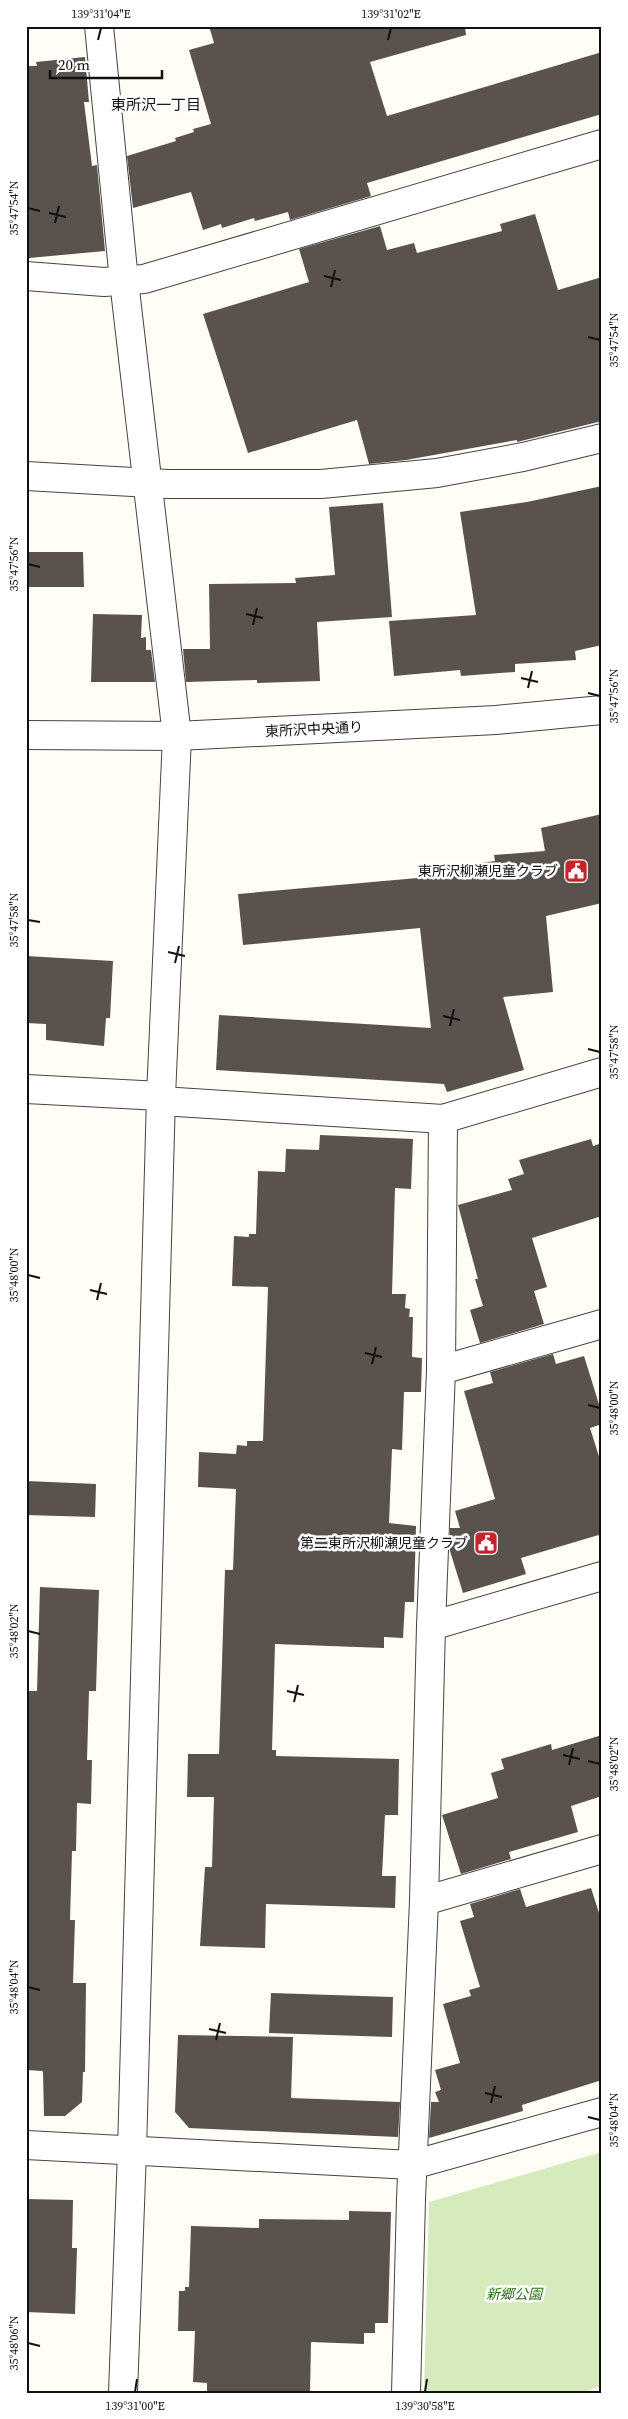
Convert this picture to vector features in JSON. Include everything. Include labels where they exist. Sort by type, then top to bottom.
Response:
[{"type":"street","points":[[99,26],[124,281],[177,736],[161,1099],[132,2151],[123,2393]]},
{"type":"street","points":[[26,276],[104,282],[144,279],[602,144]]},
{"type":"street","points":[[26,476],[149,483],[321,484],[427,474],[523,457],[602,438]]},
{"type":"street","name":"東所沢中央通り","points":[[26,735],[177,736],[496,720],[602,710]]},
{"type":"street","points":[[26,1089],[443,1119],[602,1072]]},
{"type":"street","points":[[406,2393],[412,2165],[424,1900],[431,1626],[441,1370],[443,1119]]},
{"type":"street","points":[[441,1370],[602,1324]]},
{"type":"street","points":[[431,1626],[602,1576]]},
{"type":"street","points":[[424,1900],[601,1853]]},
{"type":"street","points":[[26,2145],[412,2165],[602,2112]]},
{"type":"green space","name":"新郷公園","points":[[602,2152],[602,2386],[581,2393],[424,2393],[429,2202]]},
{"type":"building","points":[[209,26],[465,26],[466,35],[370,62],[387,116],[602,52],[602,114],[367,183],[371,196],[290,220],[288,212],[255,221],[254,218],[222,228],[221,224],[203,230],[191,192],[133,208],[127,156],[176,141],[175,138],[194,132],[193,129],[211,124],[189,50],[214,43]]},
{"type":"building","points":[[85,57],[89,102],[84,102],[92,166],[97,165],[105,251],[29,258],[26,237],[26,66],[37,66],[36,62]]},
{"type":"building","points":[[535,214],[558,290],[602,277],[602,421],[517,442],[517,440],[406,460],[369,464],[357,420],[248,453],[203,314],[309,282],[299,249],[380,226],[387,250],[414,243],[417,253],[502,231],[500,224]]},
{"type":"building","points":[[602,486],[602,645],[575,651],[576,660],[515,664],[515,672],[461,676],[460,670],[394,676],[389,621],[476,615],[460,512],[527,502]]},
{"type":"building","points":[[383,503],[392,617],[317,622],[320,681],[257,683],[257,680],[186,682],[183,649],[210,649],[209,584],[296,583],[295,578],[335,575],[329,507]]},
{"type":"building","points":[[26,552],[83,552],[84,587],[26,587]]},
{"type":"building","points":[[93,614],[142,615],[141,638],[146,637],[146,650],[151,650],[155,682],[91,682]]},
{"type":"building","points":[[602,814],[602,903],[546,916],[553,992],[503,997],[524,1070],[447,1092],[444,1084],[216,1070],[219,1015],[431,1028],[420,928],[243,945],[238,894],[440,876],[439,869],[495,861],[494,855],[545,851],[541,828]]},
{"type":"building","points":[[26,956],[113,961],[110,1018],[106,1018],[104,1046],[46,1040],[46,1024],[26,1023]]},
{"type":"building","points":[[320,1135],[413,1139],[411,1189],[395,1188],[392,1294],[406,1294],[405,1308],[410,1309],[409,1317],[413,1317],[412,1357],[422,1358],[421,1392],[404,1392],[402,1450],[392,1449],[389,1523],[416,1526],[414,1602],[405,1602],[403,1638],[384,1637],[384,1648],[275,1644],[272,1750],[276,1750],[276,1756],[399,1759],[398,1815],[385,1815],[382,1876],[396,1876],[395,1908],[266,1904],[265,1948],[200,1946],[205,1867],[212,1867],[214,1797],[187,1797],[188,1754],[219,1754],[225,1570],[233,1570],[236,1489],[198,1487],[199,1452],[236,1454],[237,1445],[247,1446],[247,1441],[263,1441],[268,1287],[232,1286],[234,1236],[249,1237],[249,1234],[256,1234],[258,1171],[285,1172],[286,1149],[319,1150]]},
{"type":"building","points":[[591,1139],[593,1146],[602,1143],[602,1216],[532,1238],[547,1287],[534,1291],[544,1324],[480,1343],[470,1310],[483,1306],[475,1279],[478,1279],[458,1205],[512,1190],[508,1179],[524,1174],[519,1160]]},
{"type":"building","points":[[553,1354],[556,1364],[584,1356],[602,1414],[602,1424],[590,1428],[602,1466],[602,1534],[521,1558],[526,1574],[463,1593],[450,1551],[450,1528],[460,1528],[455,1511],[495,1499],[464,1391],[493,1383],[490,1372]]},
{"type":"building","points":[[26,1481],[96,1484],[95,1517],[26,1515]]},
{"type":"building","points":[[40,1587],[99,1590],[96,1691],[89,1691],[87,1760],[92,1760],[91,1804],[77,1803],[76,1851],[72,1851],[70,1920],[75,1920],[73,1983],[86,1983],[85,2072],[83,2072],[82,2102],[65,2116],[44,2116],[43,2071],[26,2070],[26,1691],[37,1691]]},
{"type":"building","points":[[602,1735],[602,1796],[571,1806],[578,1832],[509,1852],[511,1859],[461,1874],[442,1815],[498,1798],[491,1773],[504,1769],[501,1759],[551,1744],[552,1750]]},
{"type":"building","points":[[591,1888],[602,1922],[602,2080],[522,2105],[523,2111],[429,2138],[431,2102],[439,2102],[435,2092],[441,2090],[435,2070],[460,2063],[443,2004],[471,1996],[469,1990],[480,1987],[460,1921],[474,1917],[470,1904],[520,1889],[526,1907]]},
{"type":"building","points":[[271,1993],[393,1997],[392,2037],[269,2033]]},
{"type":"building","points":[[178,2035],[293,2037],[291,2098],[400,2102],[398,2137],[189,2128],[175,2112]]},
{"type":"building","points":[[26,2199],[73,2200],[72,2248],[77,2248],[75,2314],[26,2312]]},
{"type":"building","points":[[349,2211],[391,2212],[388,2323],[375,2323],[375,2333],[364,2333],[364,2344],[311,2342],[310,2393],[207,2393],[207,2383],[193,2382],[195,2331],[178,2331],[179,2291],[185,2291],[185,2287],[189,2287],[191,2226],[259,2228],[259,2219],[349,2220]]},
{"type":"place","name":"東所沢柳瀬児童クラブ","points":[[576,871]]},
{"type":"place","name":"第二東所沢柳瀬児童クラブ","points":[[486,1543]]},
{"type":"district","name":"東所沢一丁目","points":[[156,105]]}]
